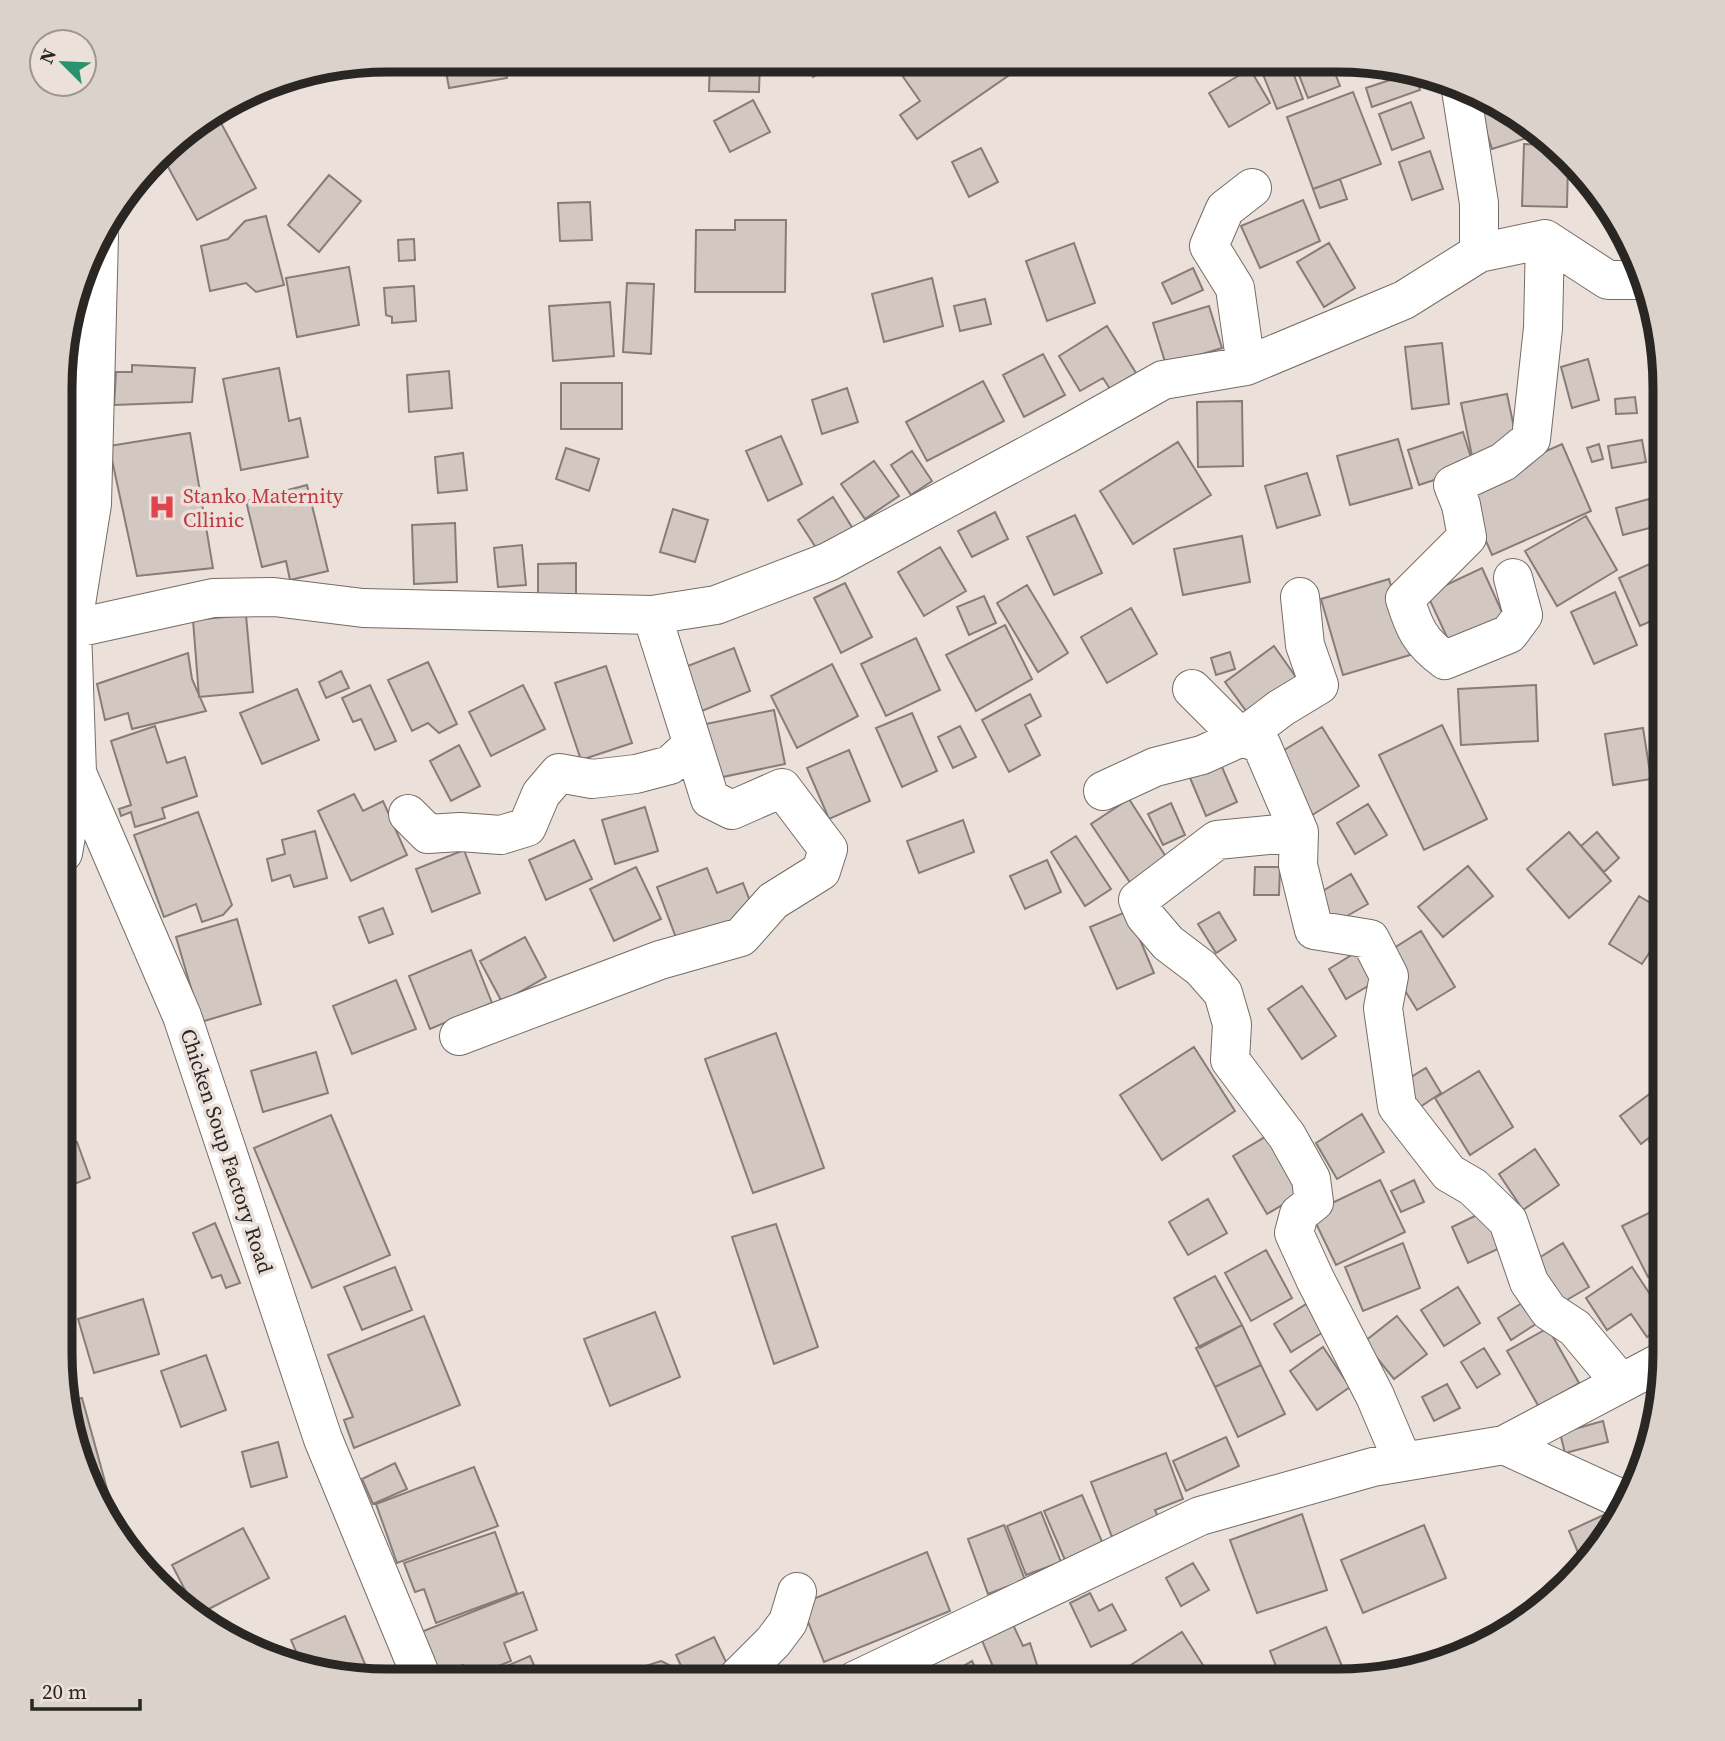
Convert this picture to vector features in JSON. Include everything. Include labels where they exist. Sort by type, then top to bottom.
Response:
[{"type":"street","points":[[1462,98],[1479,203],[1479,253]]},
{"type":"street","points":[[1246,366],[1235,288],[1209,246],[1225,209],[1252,188]]},
{"type":"street","points":[[1514,578],[1524,615],[1509,634],[1445,660],[1427,648],[1415,629],[1405,598],[1467,537],[1461,505],[1453,485],[1503,462],[1531,439],[1543,328],[1545,239]]},
{"type":"street","points":[[72,622],[213,598],[275,597],[363,608],[652,615],[716,605],[828,562],[1163,380],[1246,366],[1404,300],[1479,253],[1545,239],[1608,280],[1634,280]]},
{"type":"street","name":"Chicken Soup Factory Road","points":[[72,603],[92,504],[98,261]]},
{"type":"street","points":[[1104,791],[1155,768],[1202,755],[1244,736],[1281,708],[1319,685],[1305,645],[1300,597]]},
{"type":"street","points":[[459,1036],[660,960],[741,937],[773,901],[821,871],[828,849],[782,788],[732,810],[710,799],[652,615]]},
{"type":"street","points":[[1192,689],[1232,729],[1262,746],[1299,832],[1298,865],[1314,930],[1370,939],[1389,976],[1383,1008],[1397,1106],[1449,1172],[1473,1187],[1508,1221],[1529,1282],[1549,1311],[1575,1328],[1621,1383]]},
{"type":"street","name":"Chicken Soup Factory Road","points":[[72,690],[77,773],[182,1016],[323,1439],[418,1669]]},
{"type":"street","points":[[408,814],[428,834],[460,832],[501,835],[527,827],[541,794],[559,773],[592,779],[636,774],[670,765],[692,745]]},
{"type":"street","points":[[72,802],[77,773]]},
{"type":"street","points":[[1299,832],[1217,840],[1138,900],[1145,916],[1168,943],[1201,968],[1223,993],[1232,1024],[1230,1060],[1287,1136],[1311,1179],[1314,1202],[1299,1214],[1294,1233],[1375,1396],[1403,1462]]},
{"type":"street","points":[[879,1669],[1200,1516],[1373,1467],[1504,1445],[1653,1366]]},
{"type":"street","points":[[1504,1445],[1618,1498]]},
{"type":"street","points":[[746,1669],[773,1642],[788,1622],[797,1592]]},
{"type":"building","points":[[446,72],[506,72],[507,78],[449,88]]},
{"type":"building","points":[[710,72],[760,72],[759,92],[709,91]]},
{"type":"building","points":[[810,72],[823,72],[813,77]]},
{"type":"building","points":[[900,72],[1014,72],[917,139],[900,115],[920,101]]},
{"type":"building","points":[[1245,72],[1252,72],[1270,103],[1229,127],[1209,93]]},
{"type":"building","points":[[1262,72],[1293,72],[1303,99],[1277,109]]},
{"type":"building","points":[[1307,72],[1335,72],[1340,86],[1308,98],[1299,75]]},
{"type":"building","points":[[1397,78],[1417,83],[1420,90],[1372,107],[1366,88]]},
{"type":"building","points":[[1353,92],[1381,164],[1313,189],[1287,117]]},
{"type":"building","points":[[753,100],[770,132],[730,152],[714,121]]},
{"type":"building","points":[[1411,102],[1424,138],[1392,150],[1379,114]]},
{"type":"building","points":[[1487,110],[1530,137],[1492,149],[1480,112]]},
{"type":"building","points":[[221,123],[256,188],[197,220],[166,163],[193,139]]},
{"type":"building","points":[[1524,144],[1539,145],[1568,171],[1567,207],[1522,206]]},
{"type":"building","points":[[981,148],[998,182],[969,197],[952,162]]},
{"type":"building","points":[[1430,151],[1443,189],[1412,200],[1399,162]]},
{"type":"building","points":[[329,175],[361,201],[319,252],[288,225]]},
{"type":"building","points":[[1340,179],[1347,199],[1320,208],[1313,189]]},
{"type":"building","points":[[1303,200],[1320,241],[1260,268],[1241,226]]},
{"type":"building","points":[[590,202],[592,240],[560,241],[558,203]]},
{"type":"building","points":[[266,216],[284,285],[256,292],[246,283],[210,291],[201,246],[228,239],[245,221]]},
{"type":"building","points":[[735,220],[786,220],[785,292],[695,292],[696,230],[735,230]]},
{"type":"building","points":[[414,239],[415,260],[399,261],[398,240]]},
{"type":"building","points":[[1074,243],[1095,303],[1047,321],[1026,261]]},
{"type":"building","points":[[1329,243],[1355,288],[1324,307],[1297,262]]},
{"type":"building","points":[[349,267],[359,325],[297,337],[286,278]]},
{"type":"building","points":[[1193,268],[1203,290],[1172,304],[1162,283]]},
{"type":"building","points":[[932,278],[943,326],[884,342],[872,294]]},
{"type":"building","points":[[627,283],[654,284],[651,354],[623,352]]},
{"type":"building","points":[[414,286],[416,321],[392,323],[392,317],[386,315],[384,288]]},
{"type":"building","points":[[985,299],[991,324],[960,331],[954,306]]},
{"type":"building","points":[[610,302],[614,356],[553,361],[549,306]]},
{"type":"building","points":[[1209,306],[1222,348],[1166,365],[1153,323]]},
{"type":"building","points":[[1107,326],[1136,373],[1110,389],[1103,378],[1080,391],[1059,356]]},
{"type":"building","points":[[1442,343],[1449,404],[1412,409],[1405,347]]},
{"type":"building","points":[[1043,354],[1065,395],[1024,417],[1003,375]]},
{"type":"building","points":[[1588,359],[1599,400],[1572,408],[1561,367]]},
{"type":"building","points":[[132,365],[195,368],[192,402],[114,405],[116,372],[132,372]]},
{"type":"building","points":[[279,368],[289,421],[300,418],[308,457],[241,470],[223,379]]},
{"type":"building","points":[[449,371],[452,408],[409,412],[407,375]]},
{"type":"building","points":[[983,381],[1004,421],[927,461],[906,422]]},
{"type":"building","points":[[561,383],[622,383],[622,429],[561,429]]},
{"type":"building","points":[[847,388],[858,422],[822,434],[812,400]]},
{"type":"building","points":[[1507,394],[1518,447],[1472,456],[1461,403]]},
{"type":"building","points":[[1635,397],[1637,413],[1616,414],[1615,399]]},
{"type":"building","points":[[1242,401],[1243,466],[1198,467],[1197,402]]},
{"type":"building","points":[[1463,432],[1474,467],[1419,485],[1408,450]]},
{"type":"building","name":"Stanko Maternity Cllinic","points":[[190,433],[213,568],[137,576],[109,446]]},
{"type":"building","points":[[781,436],[802,484],[768,501],[746,451]]},
{"type":"building","points":[[1398,439],[1412,488],[1350,505],[1337,456]]},
{"type":"building","points":[[1642,440],[1646,462],[1612,468],[1608,446]]},
{"type":"building","points":[[1178,442],[1211,495],[1133,544],[1100,491]]},
{"type":"building","points":[[1562,444],[1591,511],[1492,555],[1463,488]]},
{"type":"building","points":[[1599,444],[1603,459],[1592,462],[1587,448]]},
{"type":"building","points":[[566,448],[599,459],[589,491],[556,479]]},
{"type":"building","points":[[912,451],[932,481],[911,495],[891,465]]},
{"type":"building","points":[[463,453],[467,490],[438,493],[435,457]]},
{"type":"building","points":[[874,461],[899,496],[865,519],[841,484]]},
{"type":"building","points":[[1307,473],[1320,515],[1277,528],[1265,486]]},
{"type":"building","points":[[307,485],[328,571],[290,580],[286,561],[262,567],[246,501]]},
{"type":"building","points":[[833,497],[855,532],[820,554],[798,520]]},
{"type":"building","points":[[1649,499],[1653,527],[1623,535],[1616,508]]},
{"type":"building","points":[[673,509],[708,520],[695,562],[660,552]]},
{"type":"building","points":[[995,512],[1008,539],[972,557],[958,531]]},
{"type":"building","points":[[1075,515],[1102,573],[1054,595],[1027,537]]},
{"type":"building","points":[[1586,516],[1617,570],[1557,606],[1525,551]]},
{"type":"building","points":[[455,523],[457,582],[414,584],[412,525]]},
{"type":"building","points":[[1242,536],[1250,582],[1183,595],[1174,549]]},
{"type":"building","points":[[522,545],[526,585],[498,587],[494,548]]},
{"type":"building","points":[[940,547],[966,591],[924,616],[898,572]]},
{"type":"building","points":[[1653,562],[1653,620],[1640,626],[1619,578]]},
{"type":"building","points":[[576,563],[576,596],[538,597],[538,564]]},
{"type":"building","points":[[1482,568],[1507,623],[1452,648],[1427,594]]},
{"type":"building","points":[[1389,579],[1410,655],[1343,675],[1321,599]]},
{"type":"building","points":[[845,583],[872,637],[841,653],[814,598]]},
{"type":"building","points":[[1027,585],[1068,653],[1038,672],[997,603]]},
{"type":"building","points":[[1615,592],[1637,645],[1594,664],[1571,612]]},
{"type":"building","points":[[984,596],[996,623],[969,635],[957,607]]},
{"type":"building","points":[[1131,608],[1157,654],[1107,683],[1081,637]]},
{"type":"building","points":[[246,615],[253,692],[199,697],[193,620]]},
{"type":"building","points":[[1005,625],[1032,679],[976,711],[946,655]]},
{"type":"building","points":[[916,638],[940,690],[886,716],[861,664]]},
{"type":"building","points":[[1274,646],[1298,680],[1249,715],[1225,682]]},
{"type":"building","points":[[734,648],[750,691],[702,711],[685,667]]},
{"type":"building","points":[[1230,652],[1235,669],[1216,675],[1211,658]]},
{"type":"building","points":[[188,653],[192,679],[206,711],[132,729],[128,713],[105,720],[97,684]]},
{"type":"building","points":[[428,662],[457,724],[439,733],[428,723],[412,731],[388,680]]},
{"type":"building","points":[[832,664],[858,716],[797,748],[771,696]]},
{"type":"building","points":[[606,666],[632,743],[581,760],[555,683]]},
{"type":"building","points":[[341,671],[349,688],[326,698],[319,682]]},
{"type":"building","points":[[370,685],[396,741],[375,750],[361,719],[353,722],[342,698]]},
{"type":"building","points":[[523,685],[545,729],[491,756],[469,712]]},
{"type":"building","points":[[1536,685],[1538,741],[1461,745],[1458,689]]},
{"type":"building","points":[[297,689],[319,740],[262,764],[240,713]]},
{"type":"building","points":[[1030,694],[1041,716],[1025,725],[1040,755],[1009,772],[982,720]]},
{"type":"building","points":[[774,710],[785,764],[718,778],[706,724]]},
{"type":"building","points":[[912,713],[937,771],[902,787],[876,728]]},
{"type":"building","points":[[1442,725],[1487,819],[1424,850],[1379,755]]},
{"type":"building","points":[[155,726],[167,763],[185,757],[197,796],[162,808],[165,818],[135,827],[131,812],[121,816],[119,809],[131,805],[111,741]]},
{"type":"building","points":[[960,726],[976,757],[953,768],[938,737]]},
{"type":"building","points":[[1322,727],[1359,786],[1309,817],[1271,758]]},
{"type":"building","points":[[1643,728],[1651,779],[1613,785],[1605,734]]},
{"type":"building","points":[[459,745],[480,786],[451,801],[430,761]]},
{"type":"building","points":[[849,750],[870,801],[829,819],[807,768]]},
{"type":"building","points":[[1219,760],[1237,802],[1206,816],[1188,773]]},
{"type":"building","points":[[354,794],[363,811],[383,801],[407,855],[351,881],[318,811]]},
{"type":"building","points":[[1129,799],[1168,860],[1131,884],[1091,824]]},
{"type":"building","points":[[1171,803],[1185,835],[1163,845],[1148,814]]},
{"type":"building","points":[[1368,804],[1387,835],[1355,854],[1337,823]]},
{"type":"building","points":[[645,807],[658,851],[615,864],[602,820]]},
{"type":"building","points":[[198,812],[232,905],[223,915],[202,922],[196,904],[164,917],[134,835]]},
{"type":"building","points":[[963,820],[974,852],[919,873],[907,841]]},
{"type":"building","points":[[315,831],[327,878],[294,887],[290,875],[272,881],[267,859],[285,854],[282,840]]},
{"type":"building","points":[[1569,832],[1611,881],[1569,918],[1527,869]]},
{"type":"building","points":[[1597,832],[1619,858],[1604,872],[1581,846]]},
{"type":"building","points":[[1076,836],[1111,889],[1085,906],[1051,852]]},
{"type":"building","points":[[574,840],[592,879],[546,900],[529,860]]},
{"type":"building","points":[[464,850],[480,893],[432,912],[416,869]]},
{"type":"building","points":[[1047,860],[1061,892],[1025,909],[1010,876]]},
{"type":"building","points":[[1468,866],[1493,896],[1443,937],[1418,907]]},
{"type":"building","points":[[636,867],[661,919],[614,941],[590,889]]},
{"type":"building","points":[[1255,867],[1280,867],[1279,895],[1254,895]]},
{"type":"building","points":[[707,868],[717,893],[743,883],[755,914],[678,943],[657,887]]},
{"type":"building","points":[[1351,874],[1368,904],[1333,924],[1316,895]]},
{"type":"building","points":[[1639,896],[1653,905],[1653,947],[1642,964],[1609,944]]},
{"type":"building","points":[[383,908],[393,934],[369,943],[359,917]]},
{"type":"building","points":[[1128,911],[1154,973],[1117,989],[1090,927]]},
{"type":"building","points":[[1219,912],[1236,940],[1216,953],[1198,924]]},
{"type":"building","points":[[237,919],[261,1004],[201,1022],[176,937]]},
{"type":"building","points":[[1421,931],[1455,987],[1417,1010],[1383,955]]},
{"type":"building","points":[[525,937],[546,977],[502,1002],[480,961]]},
{"type":"building","points":[[1366,946],[1383,977],[1346,999],[1329,969]]},
{"type":"building","points":[[471,950],[492,1003],[430,1029],[409,976]]},
{"type":"building","points":[[396,980],[416,1029],[352,1054],[333,1006]]},
{"type":"building","points":[[1302,986],[1336,1036],[1302,1059],[1268,1009]]},
{"type":"building","points":[[776,1033],[824,1168],[753,1193],[705,1059]]},
{"type":"building","points":[[1194,1047],[1235,1111],[1162,1160],[1120,1095]]},
{"type":"building","points":[[316,1052],[328,1093],[263,1112],[251,1071]]},
{"type":"building","points":[[1426,1068],[1441,1093],[1414,1111],[1398,1085]]},
{"type":"building","points":[[1479,1071],[1513,1127],[1470,1155],[1435,1098]]},
{"type":"building","points":[[1651,1093],[1653,1096],[1653,1134],[1641,1144],[1620,1116]]},
{"type":"building","points":[[1362,1114],[1384,1152],[1337,1179],[1316,1143]]},
{"type":"building","points":[[331,1115],[390,1255],[312,1288],[254,1148]]},
{"type":"building","points":[[1275,1131],[1309,1189],[1267,1214],[1233,1156]]},
{"type":"building","points":[[77,1142],[90,1178],[72,1185],[72,1144]]},
{"type":"building","points":[[1535,1149],[1559,1185],[1523,1210],[1499,1174]]},
{"type":"building","points":[[1380,1180],[1405,1232],[1336,1265],[1311,1213]]},
{"type":"building","points":[[1414,1180],[1424,1202],[1401,1212],[1391,1191]]},
{"type":"building","points":[[1208,1199],[1227,1233],[1188,1255],[1169,1222]]},
{"type":"building","points":[[1485,1211],[1502,1247],[1468,1263],[1452,1227]]},
{"type":"building","points":[[1653,1211],[1653,1275],[1648,1277],[1622,1226]]},
{"type":"building","points":[[215,1223],[240,1283],[226,1288],[221,1275],[212,1278],[193,1233]]},
{"type":"building","points":[[776,1224],[818,1347],[774,1364],[732,1237]]},
{"type":"building","points":[[1403,1243],[1420,1288],[1363,1311],[1345,1267]]},
{"type":"building","points":[[1563,1243],[1589,1287],[1560,1304],[1534,1261]]},
{"type":"building","points":[[1266,1250],[1292,1298],[1251,1321],[1225,1273]]},
{"type":"building","points":[[395,1267],[412,1310],[362,1330],[344,1287]]},
{"type":"building","points":[[1632,1267],[1653,1299],[1653,1333],[1647,1337],[1631,1314],[1607,1330],[1586,1298]]},
{"type":"building","points":[[1215,1276],[1242,1325],[1200,1348],[1174,1298]]},
{"type":"building","points":[[1458,1287],[1480,1323],[1444,1346],[1421,1310]]},
{"type":"building","points":[[143,1299],[159,1354],[94,1373],[78,1319]]},
{"type":"building","points":[[1308,1303],[1325,1331],[1291,1352],[1274,1324]]},
{"type":"building","points":[[1522,1303],[1536,1324],[1511,1340],[1498,1318]]},
{"type":"building","points":[[655,1312],[680,1377],[610,1406],[584,1339]]},
{"type":"building","points":[[424,1316],[460,1405],[354,1448],[344,1420],[353,1417],[328,1355]]},
{"type":"building","points":[[1397,1316],[1427,1354],[1394,1379],[1364,1342]]},
{"type":"building","points":[[1242,1325],[1261,1365],[1215,1387],[1196,1348]]},
{"type":"building","points":[[1548,1328],[1579,1383],[1539,1407],[1507,1351]]},
{"type":"building","points":[[1323,1347],[1350,1387],[1317,1410],[1290,1371]]},
{"type":"building","points":[[1484,1348],[1500,1374],[1477,1388],[1461,1362]]},
{"type":"building","points":[[206,1355],[226,1410],[181,1427],[161,1371]]},
{"type":"building","points":[[1261,1365],[1285,1414],[1238,1437],[1215,1387]]},
{"type":"building","points":[[1447,1384],[1460,1408],[1434,1421],[1422,1397]]},
{"type":"building","points":[[82,1398],[112,1508],[89,1455],[75,1400]]},
{"type":"building","points":[[1603,1421],[1608,1442],[1565,1453],[1560,1433]]},
{"type":"building","points":[[1226,1437],[1239,1466],[1186,1491],[1173,1461]]},
{"type":"building","points":[[278,1442],[287,1477],[251,1487],[242,1452]]},
{"type":"building","points":[[1166,1453],[1183,1499],[1155,1510],[1159,1519],[1112,1537],[1091,1482]]},
{"type":"building","points":[[395,1463],[407,1489],[373,1504],[362,1479]]},
{"type":"building","points":[[474,1467],[498,1526],[397,1563],[376,1504]]},
{"type":"building","points":[[1082,1495],[1103,1544],[1065,1560],[1044,1511]]},
{"type":"building","points":[[1041,1512],[1061,1562],[1026,1575],[1007,1526]]},
{"type":"building","points":[[1611,1512],[1580,1556],[1569,1531]]},
{"type":"building","points":[[1302,1514],[1327,1590],[1257,1613],[1230,1540]]},
{"type":"building","points":[[1004,1525],[1025,1580],[988,1594],[968,1539]]},
{"type":"building","points":[[1424,1525],[1446,1578],[1363,1613],[1341,1560]]},
{"type":"building","points":[[243,1528],[269,1578],[205,1611],[190,1600],[172,1565]]},
{"type":"building","points":[[495,1532],[517,1593],[436,1623],[424,1589],[415,1592],[404,1563]]},
{"type":"building","points":[[927,1552],[950,1611],[824,1662],[801,1604]]},
{"type":"building","points":[[1193,1563],[1209,1590],[1181,1606],[1166,1578]]},
{"type":"building","points":[[523,1592],[537,1630],[504,1643],[511,1661],[491,1669],[465,1669],[463,1665],[453,1669],[436,1669],[421,1632]]},
{"type":"building","points":[[1090,1593],[1099,1611],[1112,1604],[1126,1630],[1091,1647],[1070,1603]]},
{"type":"building","points":[[345,1616],[367,1669],[298,1656],[291,1640]]},
{"type":"building","points":[[1009,1616],[1023,1646],[1030,1643],[1038,1668],[994,1669],[978,1631]]},
{"type":"building","points":[[1326,1627],[1343,1669],[1277,1669],[1270,1651]]},
{"type":"building","points":[[1182,1632],[1205,1669],[1125,1669]]},
{"type":"building","points":[[714,1637],[729,1668],[682,1669],[676,1655]]},
{"type":"building","points":[[530,1656],[536,1669],[500,1669]]},
{"type":"building","points":[[661,1661],[677,1669],[641,1669]]},
{"type":"building","points":[[972,1661],[976,1669],[959,1669]]},
{"type":"place","name":"Stanko Maternity Cllinic","points":[[162,507]]}]
